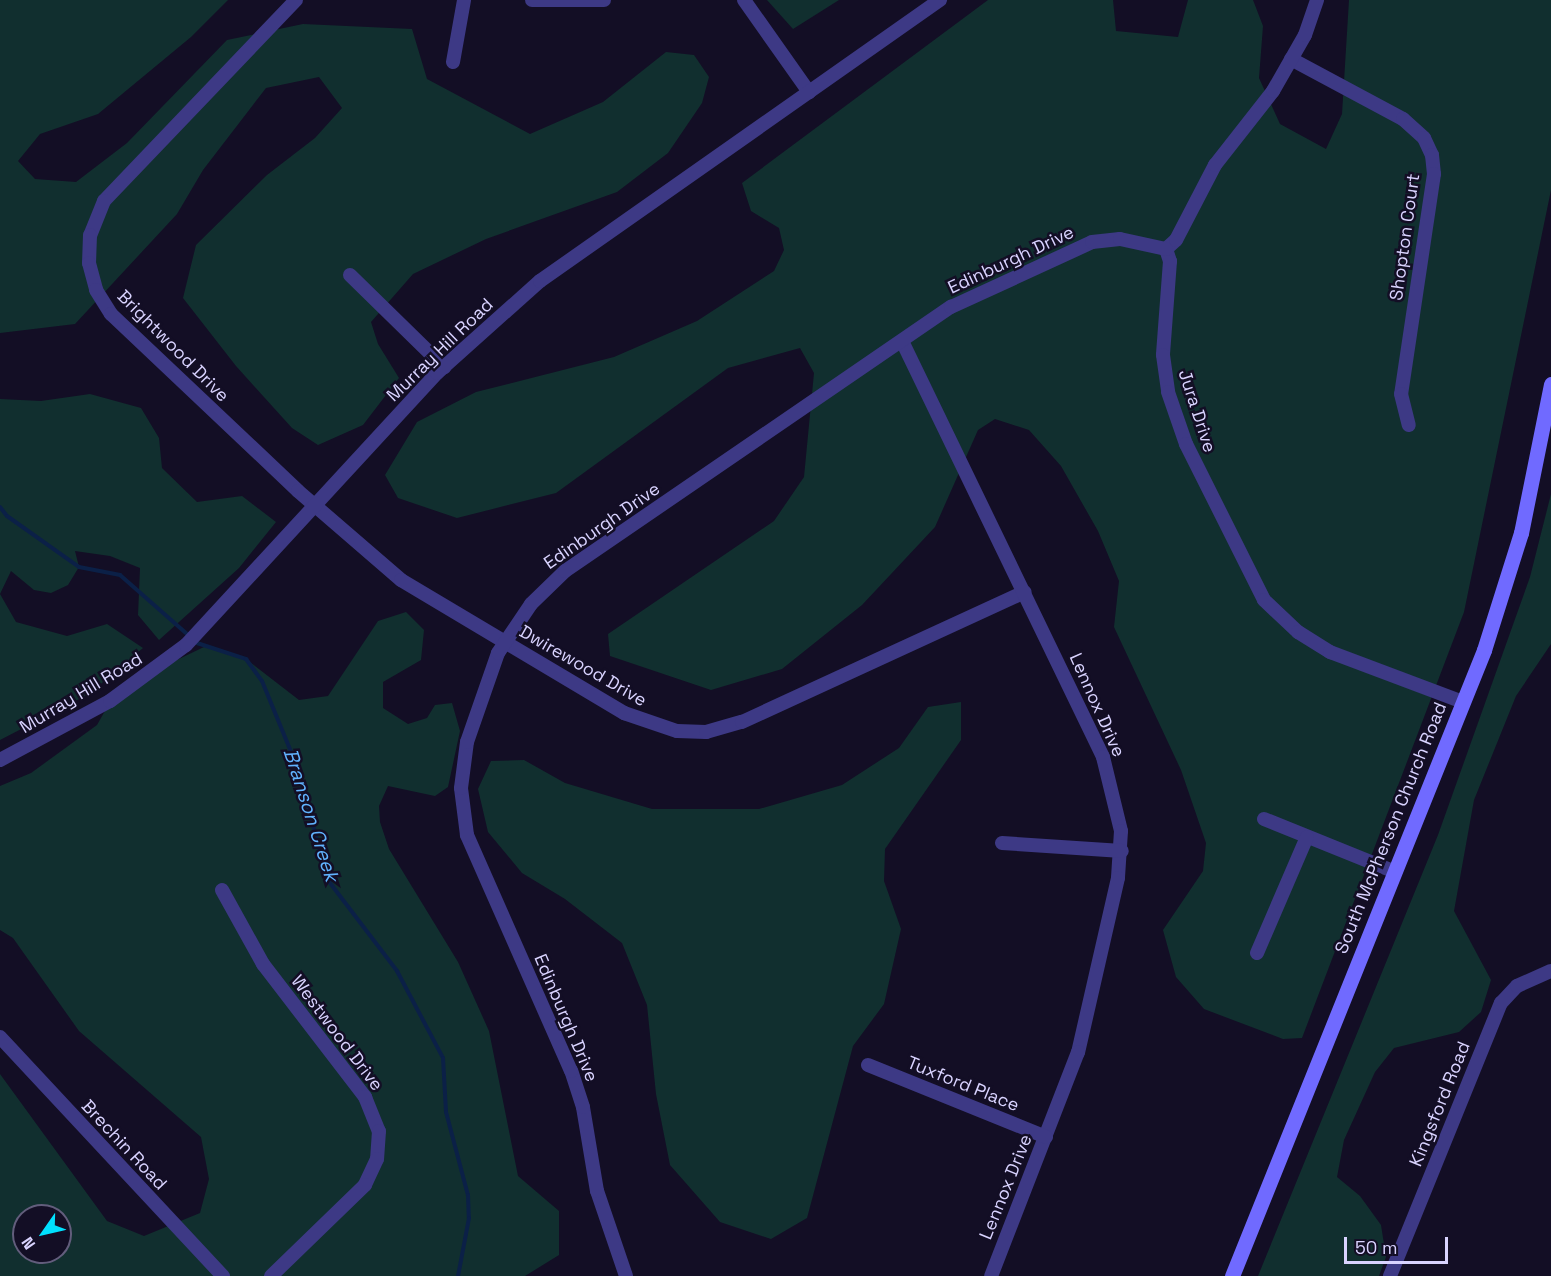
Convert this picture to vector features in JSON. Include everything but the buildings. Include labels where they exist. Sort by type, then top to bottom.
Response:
[{"type":"main road","name":"South McPherson Church Road","points":[[1232,1276],[1484,650],[1521,533],[1551,384]]},
{"type":"street","name":"Brightwood Drive","points":[[296,0],[110,193],[92,226],[89,263],[96,290],[111,314],[316,506]]},
{"type":"street","points":[[453,62],[464,0]]},
{"type":"street","points":[[532,0],[604,0]]},
{"type":"street","points":[[744,0],[809,92]]},
{"type":"street","name":"Murray Hill Road","points":[[0,760],[110,701],[186,645],[444,367],[570,258],[940,0]]},
{"type":"street","points":[[1166,249],[1176,240],[1215,165],[1273,91],[1305,35],[1317,0]]},
{"type":"street","name":"Shopton Court","points":[[1291,59],[1404,119],[1424,138],[1432,155],[1434,174],[1401,394],[1410,425]]},
{"type":"street","name":"Edinburgh Drive","points":[[627,1276],[597,1191],[585,1116],[571,1071],[467,835],[461,788],[467,742],[486,679],[505,642],[531,604],[565,572],[951,307],[1074,248],[1120,239],[1166,249]]},
{"type":"street","name":"Jura Drive","points":[[1166,249],[1170,261],[1163,355],[1168,392],[1186,444],[1264,600],[1298,632],[1330,652],[1463,702]]},
{"type":"street","points":[[350,275],[444,367]]},
{"type":"street","name":"Lennox Drive","points":[[902,341],[1103,757],[1118,813],[1122,851],[1078,1052],[991,1276]]},
{"type":"street","name":"Dwirewood Drive","points":[[316,506],[401,580],[624,713],[677,731],[706,732],[742,722],[1025,592]]},
{"type":"street","points":[[1264,819],[1395,872]]},
{"type":"street","points":[[1257,953],[1307,837]]},
{"type":"street","points":[[1002,843],[1122,851]]},
{"type":"street","name":"Westwood Drive","points":[[222,890],[263,964],[365,1097],[379,1131],[377,1160],[365,1185],[271,1276]]},
{"type":"street","name":"Kingsford Road","points":[[1390,1276],[1501,1003],[1517,986],[1551,971]]},
{"type":"street","name":"Brechin Road","points":[[0,1037],[223,1276]]},
{"type":"street","name":"Tuxford Place","points":[[867,1065],[1046,1137]]},
{"type":"green space","points":[[0,0],[228,0],[191,37],[98,114],[40,134],[18,161],[35,179],[76,182],[127,143],[227,40],[303,24],[412,29],[427,79],[530,134],[603,102],[666,52],[694,55],[709,77],[702,103],[668,153],[617,192],[486,239],[413,274],[371,322],[378,344],[399,378],[363,425],[318,445],[292,428],[236,366],[183,298],[196,245],[267,175],[315,138],[342,108],[319,77],[266,88],[203,170],[177,214],[75,324],[0,333]]},
{"type":"green space","points":[[767,0],[839,0],[793,29]]},
{"type":"green space","points":[[988,0],[1113,0],[1116,31],[1178,37],[1188,0],[1253,0],[1263,26],[1259,78],[1280,124],[1326,149],[1342,114],[1349,0],[1551,0],[1551,190],[1464,612],[1302,1038],[1283,1039],[1204,1009],[1176,977],[1163,930],[1203,871],[1206,843],[1181,770],[1114,627],[1119,581],[1098,531],[1061,466],[1029,430],[995,419],[978,430],[935,527],[862,605],[782,669],[711,690],[610,656],[608,634],[774,521],[804,477],[814,373],[800,348],[728,368],[556,493],[457,518],[398,498],[385,475],[417,422],[476,392],[614,357],[697,321],[774,271],[784,250],[779,228],[751,211],[742,183]]},
{"type":"green space","points":[[90,394],[141,408],[159,438],[162,468],[197,502],[242,496],[276,522],[239,568],[159,640],[138,615],[140,568],[110,556],[75,551],[79,567],[68,585],[51,593],[34,590],[11,571],[0,594],[0,399],[41,401]]},
{"type":"green space","points":[[1551,494],[1551,644],[1516,696],[1474,800],[1454,911],[1491,980],[1481,1012],[1459,1032],[1394,1048],[1375,1072],[1344,1140],[1337,1177],[1360,1196],[1381,1225],[1386,1257],[1379,1276],[1258,1276],[1438,835],[1530,577]]},
{"type":"green space","points":[[0,594],[16,622],[67,636],[107,624],[143,648],[89,694],[0,740]]},
{"type":"green space","points":[[406,612],[424,630],[421,660],[383,682],[383,708],[408,724],[427,718],[435,705],[452,703],[460,731],[448,787],[435,796],[388,786],[379,806],[380,822],[389,849],[458,962],[489,1031],[518,1176],[559,1211],[559,1255],[525,1276],[0,1276],[0,1074],[107,1221],[144,1236],[200,1213],[209,1179],[201,1137],[79,1031],[13,938],[0,930],[0,786],[31,773],[97,725],[110,702],[129,683],[206,646],[246,659],[299,700],[328,696],[378,621]]},
{"type":"green space","points":[[961,702],[961,740],[885,849],[884,881],[901,929],[884,1004],[853,1046],[807,1218],[771,1239],[720,1222],[670,1165],[656,1094],[647,1005],[622,943],[565,899],[522,873],[488,832],[478,789],[491,761],[524,760],[565,783],[652,809],[759,809],[842,785],[899,748],[928,707]]},
{"type":"waterway","name":"Branson Creek","points":[[0,507],[7,516],[79,567],[120,575],[197,643],[246,659],[262,681],[299,771],[327,879],[397,971],[443,1058],[446,1112],[468,1195],[469,1218],[458,1276]]}]
